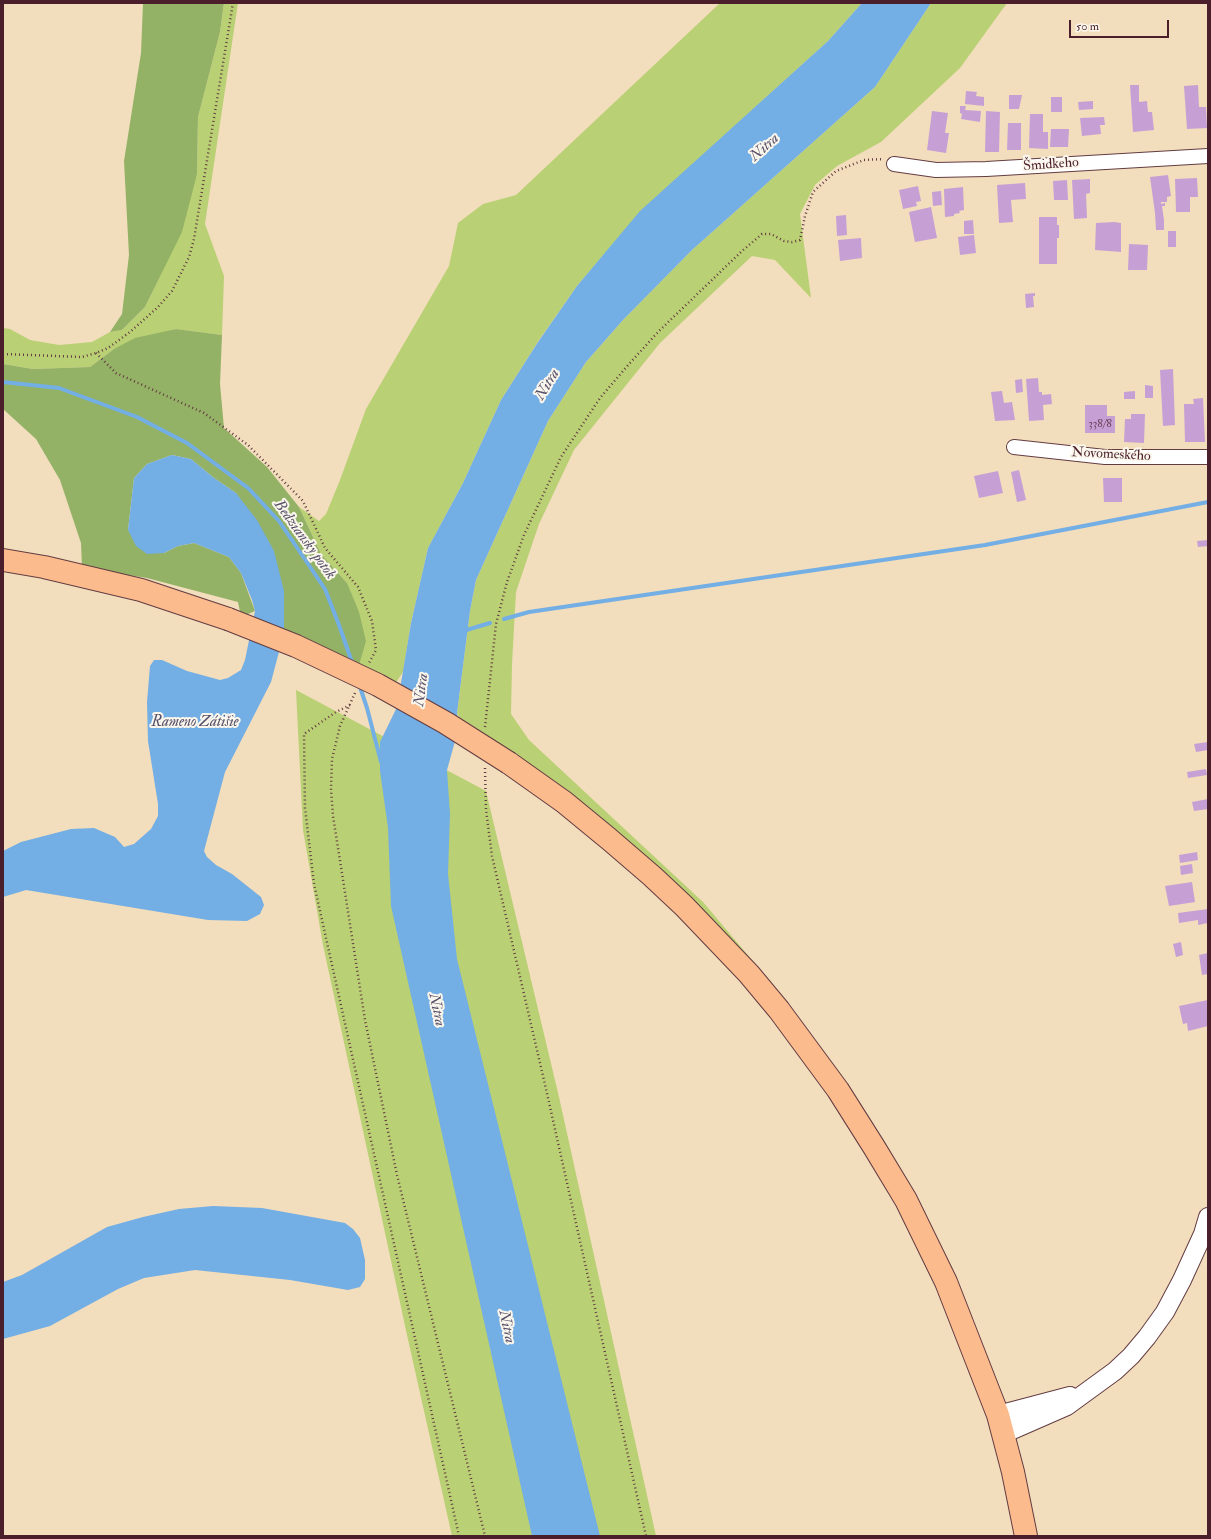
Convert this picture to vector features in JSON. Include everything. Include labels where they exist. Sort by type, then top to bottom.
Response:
[{"type":"main road","points":[[3,560],[44,567],[141,590],[228,619],[296,646],[378,685],[446,723],[509,763],[564,802],[629,855],[684,906],[738,963],[795,1030],[838,1090],[906,1200],[946,1282],[1001,1425],[1013,1472],[1026,1536]]},
{"type":"street","name":"Šmidkeho","points":[[894,164],[936,170],[986,169],[1208,156]]},
{"type":"street","name":"Novomeského","points":[[1014,447],[1105,458],[1208,458]]},
{"type":"street","points":[[1001,1425],[1067,1406],[1115,1371],[1131,1356],[1161,1318],[1182,1280],[1208,1217]]},
{"type":"path","points":[[3,354],[82,357],[96,353],[108,348],[130,332],[158,307],[172,291],[189,257],[194,239],[233,3]]},
{"type":"path","points":[[484,727],[496,624],[507,582],[524,535],[561,457],[600,398],[660,331],[742,251],[762,234],[771,234],[784,241],[792,242],[800,240],[808,203],[813,192],[836,171],[864,160],[880,158],[894,164]]},
{"type":"path","points":[[96,353],[116,373],[204,412],[248,445],[303,501],[325,548],[358,587],[372,621],[376,650],[369,664]]},
{"type":"path","points":[[356,691],[340,726],[332,759],[332,816],[365,1020],[397,1175],[485,1536]]},
{"type":"path","points":[[350,705],[336,712],[304,734],[306,808],[314,884],[459,1536]]},
{"type":"path","points":[[485,764],[486,810],[492,856],[546,1089],[646,1536]]},
{"type":"green space","points":[[143,3],[224,3],[220,32],[198,117],[197,174],[182,232],[145,307],[122,330],[110,332],[122,314],[129,255],[124,161],[141,53]]},
{"type":"green space","points":[[224,3],[238,3],[205,224],[224,276],[222,335],[175,329],[114,349],[90,367],[33,369],[3,364],[3,328],[10,329],[30,340],[59,345],[92,342],[110,332],[122,330],[145,307],[163,270],[197,174],[198,117],[220,32]]},
{"type":"green space","points":[[720,3],[862,3],[828,41],[640,212],[577,286],[539,340],[501,400],[463,483],[428,548],[411,623],[403,672],[393,687],[357,672],[347,583],[321,554],[299,507],[319,521],[326,514],[366,409],[449,266],[458,223],[483,204],[516,195]]},
{"type":"green space","points":[[931,3],[1007,3],[960,68],[881,142],[837,166],[815,185],[800,214],[811,298],[775,260],[752,256],[660,343],[574,450],[539,524],[516,592],[511,714],[529,740],[703,902],[779,992],[714,927],[465,730],[457,713],[470,611],[476,580],[548,421],[586,362],[623,320],[692,250],[875,87]]},
{"type":"green space","points":[[176,329],[222,335],[220,384],[224,428],[267,467],[299,507],[321,554],[347,583],[359,612],[366,641],[357,672],[284,633],[284,594],[236,493],[214,478],[191,459],[172,455],[147,464],[134,478],[128,530],[164,553],[178,546],[194,543],[229,557],[241,573],[255,611],[241,617],[238,602],[147,578],[82,568],[81,543],[60,480],[36,439],[3,409],[3,364],[33,369],[90,367],[114,349],[135,338]]},
{"type":"green space","points":[[296,690],[486,791],[559,1097],[656,1536],[452,1536],[323,945],[303,830]]},
{"type":"water","name":"Nitra","points":[[862,3],[931,3],[875,87],[692,250],[623,320],[586,362],[548,421],[476,580],[470,611],[457,713],[459,727],[447,770],[450,814],[448,874],[457,959],[600,1536],[532,1536],[391,906],[388,828],[380,771],[380,742],[397,707],[411,623],[428,548],[463,483],[501,400],[538,342],[577,286],[640,211],[828,41]]},
{"type":"water","name":"Rameno Zátišie","points":[[172,455],[191,459],[214,478],[236,493],[257,520],[274,551],[284,591],[284,633],[271,682],[225,772],[204,851],[207,857],[216,865],[232,874],[261,897],[264,905],[260,914],[247,921],[208,920],[26,890],[3,897],[3,851],[21,842],[71,829],[94,828],[115,837],[124,847],[134,844],[151,829],[158,816],[158,804],[148,741],[147,702],[150,666],[154,660],[162,660],[187,671],[220,680],[228,678],[241,670],[245,660],[255,611],[241,573],[229,557],[194,543],[178,546],[164,553],[147,554],[136,546],[128,530],[134,478],[147,464]]},
{"type":"water","points":[[213,1206],[262,1208],[345,1223],[353,1229],[360,1238],[365,1260],[365,1279],[360,1287],[348,1290],[290,1280],[195,1270],[144,1278],[118,1289],[50,1326],[3,1339],[3,1282],[22,1275],[107,1227],[179,1209]]},
{"type":"building","points":[[1130,85],[1139,85],[1139,102],[1147,101],[1148,112],[1152,112],[1154,130],[1133,132]]},
{"type":"building","points":[[1198,85],[1199,107],[1206,107],[1207,128],[1187,129],[1184,86]]},
{"type":"building","points":[[966,91],[977,92],[976,96],[984,97],[984,106],[965,104]]},
{"type":"building","points":[[1009,95],[1022,95],[1019,109],[1009,109]]},
{"type":"building","points":[[1051,97],[1062,97],[1062,112],[1051,112]]},
{"type":"building","points":[[1093,101],[1093,109],[1079,110],[1078,102]]},
{"type":"building","points":[[960,106],[966,106],[965,110],[981,111],[980,122],[961,119],[962,114],[960,113]]},
{"type":"building","points":[[932,111],[948,113],[945,133],[949,133],[946,153],[927,150]]},
{"type":"building","points":[[986,111],[1000,112],[999,152],[985,152]]},
{"type":"building","points":[[1030,114],[1043,114],[1043,132],[1048,132],[1048,149],[1029,148]]},
{"type":"building","points":[[1104,117],[1105,125],[1100,125],[1101,134],[1082,136],[1080,118]]},
{"type":"building","points":[[1008,123],[1021,123],[1021,150],[1007,150]]},
{"type":"building","points":[[1051,129],[1069,129],[1068,147],[1050,147]]},
{"type":"building","points":[[1168,175],[1171,196],[1167,197],[1167,202],[1161,202],[1161,204],[1165,203],[1165,206],[1162,206],[1164,230],[1156,230],[1150,177]]},
{"type":"building","points":[[1197,178],[1198,197],[1190,197],[1190,212],[1176,212],[1175,179]]},
{"type":"building","points":[[1090,179],[1090,193],[1086,194],[1087,218],[1074,219],[1072,180]]},
{"type":"building","points":[[1067,180],[1068,200],[1054,200],[1053,181]]},
{"type":"building","points":[[1025,183],[1026,199],[1011,200],[1013,222],[999,223],[997,185]]},
{"type":"building","points":[[918,186],[921,201],[916,202],[917,206],[903,209],[899,190]]},
{"type":"building","points":[[963,187],[964,210],[959,211],[960,213],[954,214],[954,216],[945,217],[944,189]]},
{"type":"building","points":[[941,191],[942,205],[933,206],[932,192]]},
{"type":"building","points":[[931,207],[937,238],[915,242],[909,212]]},
{"type":"building","points":[[846,215],[847,235],[837,236],[836,216]]},
{"type":"building","points":[[1039,217],[1057,217],[1057,225],[1059,225],[1059,238],[1057,238],[1057,264],[1039,264]]},
{"type":"building","points":[[973,220],[974,234],[964,234],[964,221]]},
{"type":"building","points":[[1096,223],[1121,223],[1121,252],[1095,250]]},
{"type":"building","points":[[1168,231],[1176,231],[1176,247],[1168,247]]},
{"type":"building","points":[[974,235],[976,253],[960,255],[958,237]]},
{"type":"building","points":[[861,238],[862,258],[840,261],[838,240]]},
{"type":"building","points":[[1129,244],[1148,245],[1147,270],[1128,270]]},
{"type":"building","points":[[1035,293],[1035,296],[1033,296],[1034,307],[1026,308],[1025,294]]},
{"type":"building","points":[[1173,369],[1175,425],[1163,426],[1160,370]]},
{"type":"building","points":[[1038,378],[1039,392],[1042,392],[1042,395],[1051,394],[1052,404],[1043,405],[1044,420],[1029,421],[1026,379]]},
{"type":"building","points":[[1022,379],[1023,392],[1016,393],[1015,380]]},
{"type":"building","points":[[1145,385],[1153,386],[1153,398],[1145,398]]},
{"type":"building","points":[[1002,391],[1004,403],[1012,402],[1015,420],[995,421],[991,392]]},
{"type":"building","points":[[1135,391],[1135,399],[1124,399],[1124,392]]},
{"type":"building","points":[[1203,398],[1205,442],[1185,442],[1184,404],[1194,404],[1193,399]]},
{"type":"building","points":[[1085,405],[1107,405],[1107,416],[1115,416],[1115,433],[1085,433]]},
{"type":"building","points":[[1131,414],[1145,414],[1144,443],[1124,442],[1125,419],[1131,419]]},
{"type":"building","points":[[1019,470],[1026,500],[1017,502],[1011,472]]},
{"type":"building","points":[[998,471],[1003,493],[979,498],[974,476]]},
{"type":"building","points":[[1103,478],[1122,478],[1122,502],[1104,502]]},
{"type":"building","points":[[1208,540],[1208,546],[1198,547],[1197,541]]},
{"type":"building","points":[[1208,742],[1208,750],[1196,752],[1194,744]]},
{"type":"building","points":[[1206,769],[1207,775],[1188,778],[1187,772]]},
{"type":"building","points":[[1208,799],[1208,809],[1194,811],[1192,802]]},
{"type":"building","points":[[1197,852],[1198,860],[1180,863],[1179,855]]},
{"type":"building","points":[[1192,864],[1193,873],[1181,875],[1180,866]]},
{"type":"building","points":[[1192,882],[1195,902],[1169,906],[1165,886]]},
{"type":"building","points":[[1208,909],[1208,923],[1198,925],[1198,920],[1179,923],[1178,913]]},
{"type":"building","points":[[1181,942],[1183,955],[1176,957],[1173,944]]},
{"type":"building","points":[[1208,953],[1208,974],[1202,975],[1199,955]]},
{"type":"building","points":[[1208,1000],[1208,1026],[1188,1031],[1187,1023],[1183,1024],[1179,1006]]},
{"type":"waterway","name":"Bedziansky potok","points":[[3,382],[59,388],[137,417],[187,443],[248,488],[279,521],[325,589],[353,665]]},
{"type":"waterway","points":[[504,619],[529,612],[985,545],[1208,502]]},
{"type":"waterway","points":[[463,631],[490,623]]},
{"type":"waterway","name":"Bedziansky potok","points":[[359,684],[381,762]]}]
